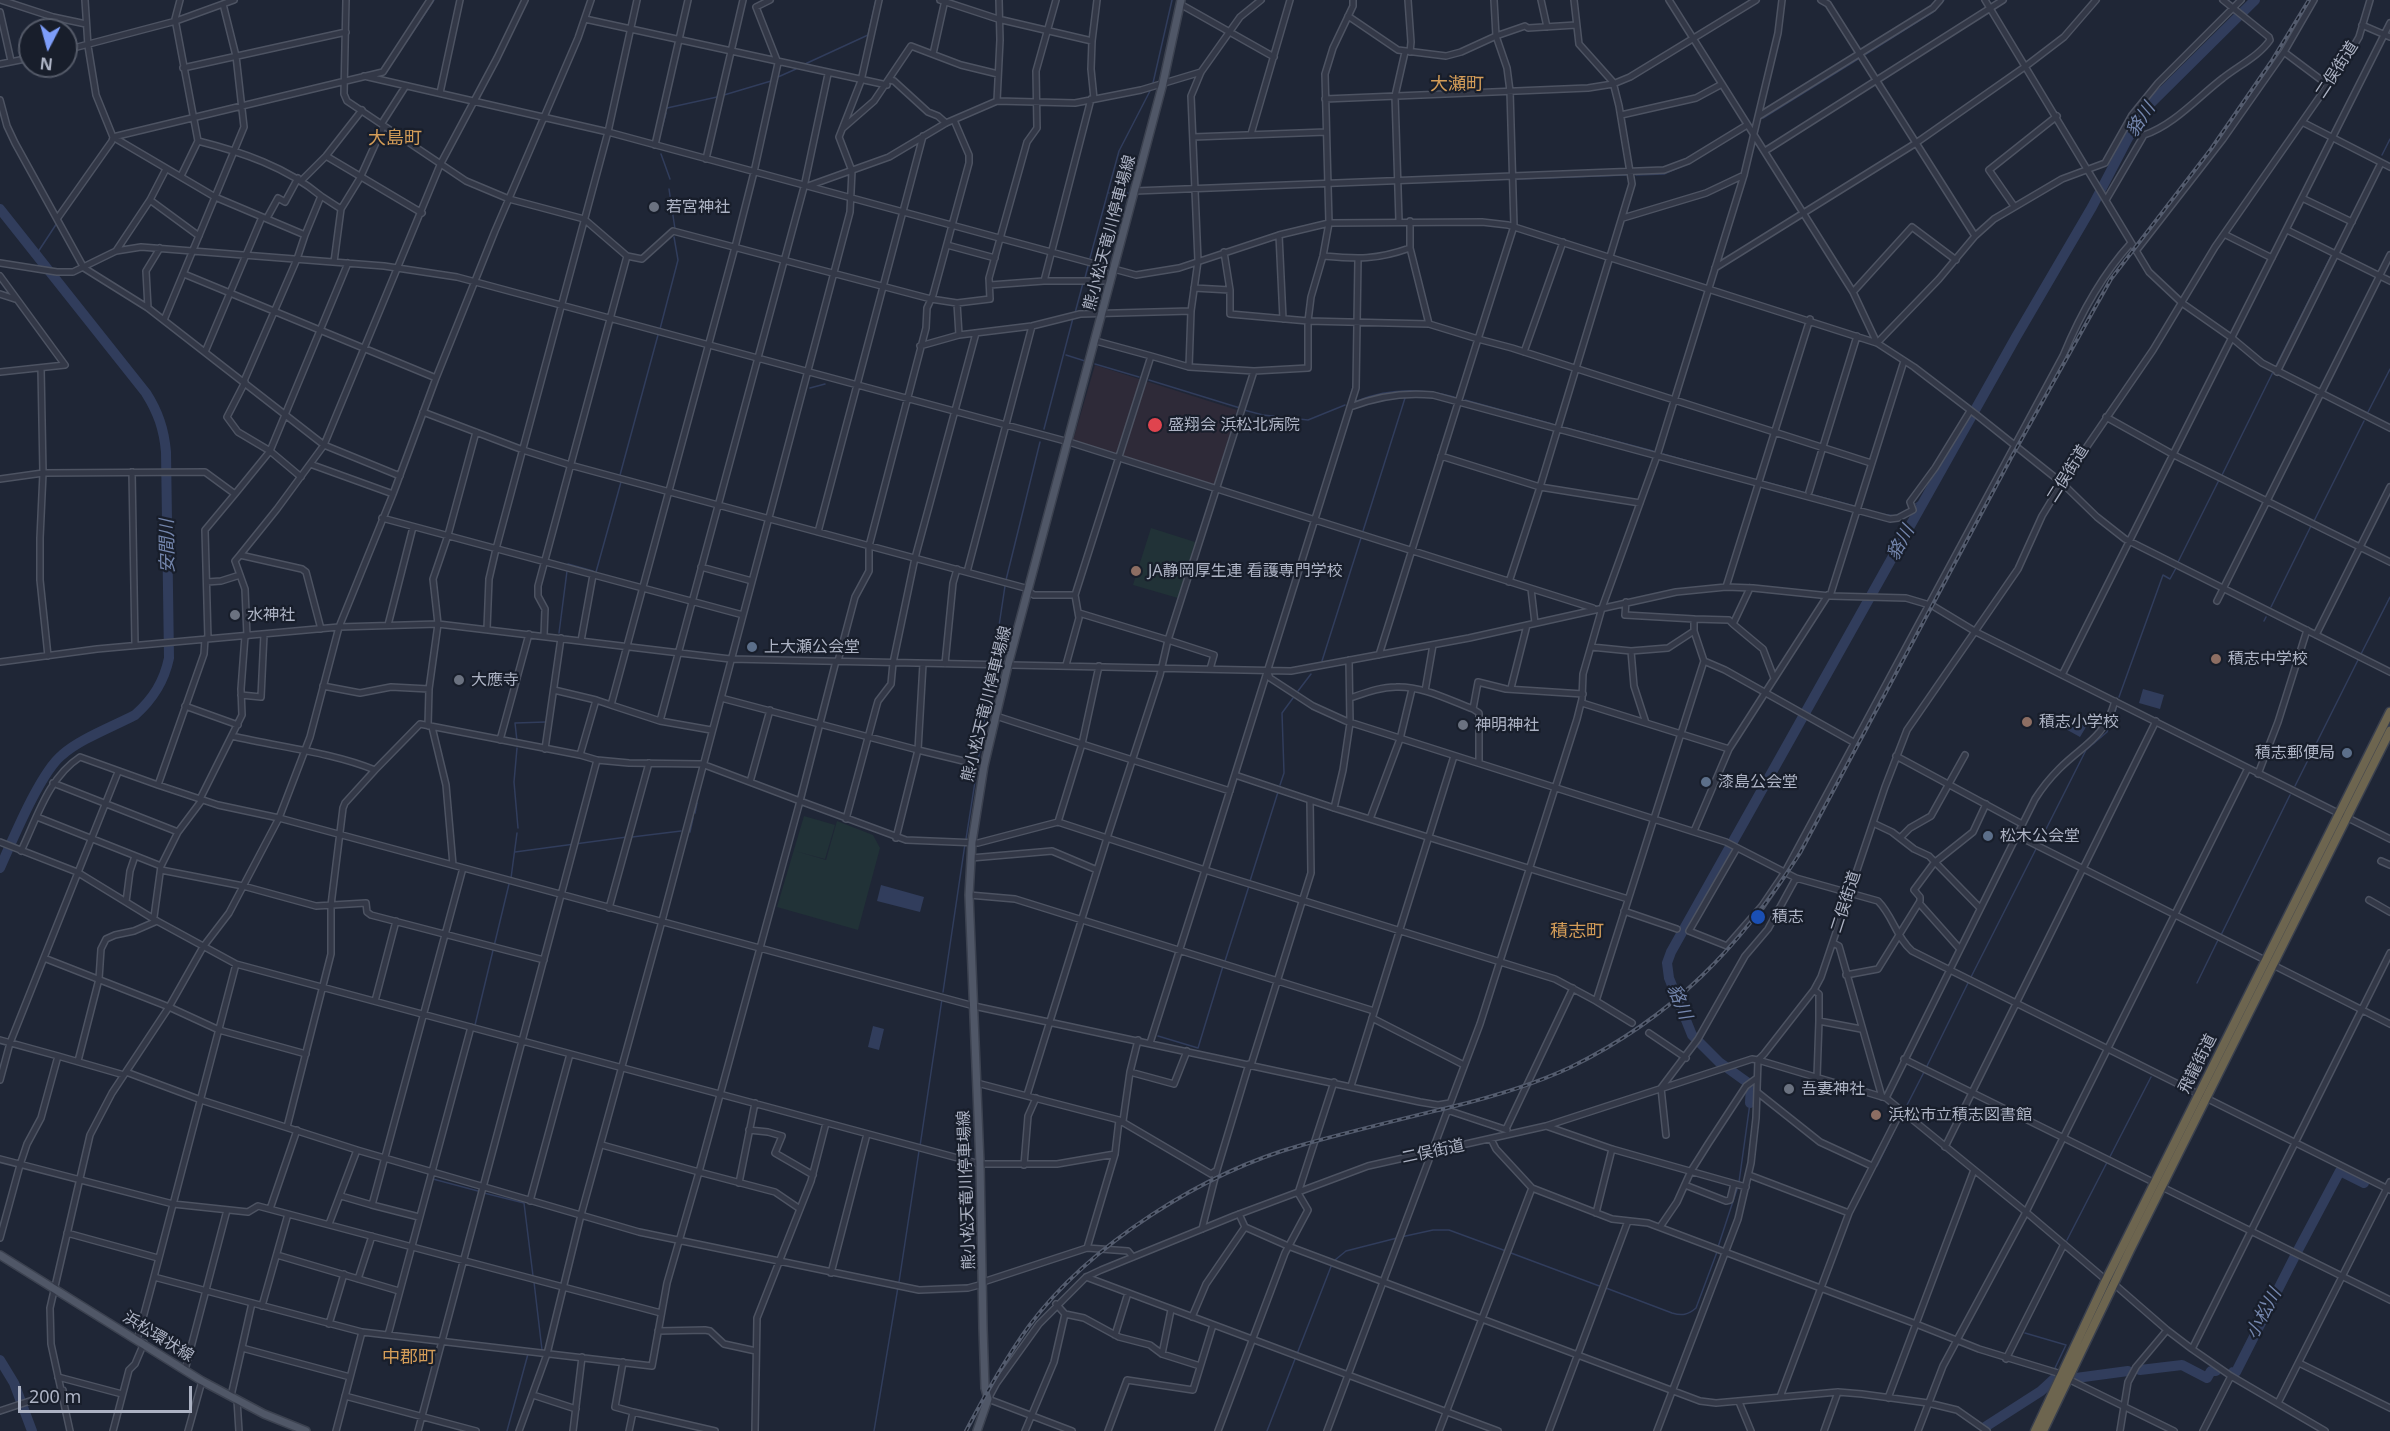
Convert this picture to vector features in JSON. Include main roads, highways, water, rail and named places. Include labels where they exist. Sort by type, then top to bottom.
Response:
[{"type":"highway","name":"飛龍街道","points":[[2035,1431],[2343,816],[2390,712]]},
{"type":"highway","name":"飛龍街道","points":[[2343,816],[2390,732]]},
{"type":"highway","name":"飛龍街道","points":[[2043,1431],[2064,1376]]},
{"type":"main road","name":"熊小松天竜川停車場線","points":[[977,1431],[988,1399],[985,1388],[980,1164],[969,895],[971,858],[968,841],[1008,665],[1135,191],[1163,83],[1180,2]]},
{"type":"main road","name":"浜松環状線","points":[[0,1255],[202,1381],[273,1418],[306,1431]]},
{"type":"water","points":[[2143,689],[2164,695],[2160,709],[2139,703]]},
{"type":"water","points":[[2067,716],[2086,727],[2080,737],[2062,727]]},
{"type":"water","points":[[881,885],[924,897],[920,912],[877,901]]},
{"type":"water","points":[[873,1026],[884,1029],[879,1050],[868,1047]]},
{"type":"waterway","points":[[406,42],[434,0]]},
{"type":"waterway","points":[[805,64],[868,35],[876,0]]},
{"type":"waterway","points":[[1153,83],[1172,0]]},
{"type":"waterway","points":[[1866,54],[1933,12],[1944,0]]},
{"type":"waterway","name":"貉川","points":[[1750,1103],[1751,1085],[1719,1062],[1692,1035],[1669,978],[1667,963],[1671,952],[2016,337],[2092,207],[2128,138],[2150,104],[2255,0]]},
{"type":"waterway","points":[[1763,118],[1858,59]]},
{"type":"waterway","points":[[778,77],[796,69]]},
{"type":"waterway","points":[[724,95],[771,81]]},
{"type":"waterway","points":[[1090,258],[1119,151],[1151,89]]},
{"type":"waterway","points":[[667,108],[717,97]]},
{"type":"waterway","points":[[658,142],[666,113]]},
{"type":"waterway","points":[[2382,155],[2390,139]]},
{"type":"waterway","points":[[661,154],[670,179]]},
{"type":"waterway","points":[[1636,175],[1664,174],[1689,163]]},
{"type":"waterway","points":[[1517,179],[1626,175]]},
{"type":"waterway","points":[[1463,181],[1508,179]]},
{"type":"waterway","points":[[1402,183],[1437,182]]},
{"type":"waterway","points":[[1334,186],[1393,183]]},
{"type":"waterway","points":[[1273,188],[1324,186]]},
{"type":"waterway","points":[[669,189],[675,229]]},
{"type":"waterway","points":[[1109,193],[1128,193]]},
{"type":"waterway","points":[[2351,218],[2358,203]]},
{"type":"waterway","name":"安間川","points":[[0,209],[146,393],[160,421],[166,452],[169,658],[157,690],[135,715],[78,744],[54,764],[36,791],[0,868]]},
{"type":"waterway","points":[[2335,250],[2349,222]]},
{"type":"waterway","points":[[36,255],[57,223]]},
{"type":"waterway","points":[[660,329],[678,260],[674,237]]},
{"type":"waterway","points":[[2275,368],[2332,254]]},
{"type":"waterway","points":[[1085,278],[1088,266]]},
{"type":"waterway","points":[[1075,313],[1083,283]]},
{"type":"waterway","points":[[1044,429],[1073,318]]},
{"type":"waterway","points":[[620,475],[658,335]]},
{"type":"waterway","points":[[1066,355],[1085,361]]},
{"type":"waterway","points":[[1095,364],[1139,377]]},
{"type":"waterway","points":[[2368,412],[2390,369]]},
{"type":"waterway","points":[[2222,475],[2273,372]]},
{"type":"waterway","points":[[1149,380],[1240,408]]},
{"type":"waterway","points":[[810,388],[825,384]]},
{"type":"waterway","points":[[1357,401],[1381,394],[1405,391],[1429,392],[1454,397]]},
{"type":"waterway","points":[[1363,531],[1405,398]]},
{"type":"waterway","points":[[1465,400],[1552,424]]},
{"type":"waterway","points":[[1244,410],[1263,415],[1308,420],[1345,405]]},
{"type":"waterway","points":[[2314,521],[2364,421]]},
{"type":"waterway","points":[[1562,427],[1653,451]]},
{"type":"waterway","points":[[1006,580],[1040,442]]},
{"type":"waterway","points":[[1663,454],[1756,480]]},
{"type":"waterway","points":[[2178,562],[2219,480]]},
{"type":"waterway","points":[[596,572],[621,482]]},
{"type":"waterway","points":[[1765,482],[1854,506]]},
{"type":"waterway","name":"貉川","points":[[1914,505],[1927,496]]},
{"type":"waterway","points":[[1881,514],[1895,516],[1900,514]]},
{"type":"waterway","points":[[2271,607],[2311,526]]},
{"type":"waterway","points":[[1322,661],[1361,538]]},
{"type":"waterway","points":[[568,564],[593,571]]},
{"type":"waterway","points":[[2119,697],[2163,575],[2170,579],[2176,568]]},
{"type":"waterway","points":[[559,633],[567,571]]},
{"type":"waterway","points":[[994,659],[1005,586]]},
{"type":"waterway","points":[[2361,654],[2390,597]]},
{"type":"waterway","points":[[2264,621],[2266,617]]},
{"type":"waterway","points":[[2295,786],[2358,660]]},
{"type":"waterway","points":[[978,762],[992,670]]},
{"type":"waterway","points":[[1298,691],[1311,674]]},
{"type":"waterway","points":[[1280,785],[1284,773],[1282,713],[1293,698]]},
{"type":"waterway","points":[[2039,843],[2086,750],[2107,732],[2116,709]]},
{"type":"waterway","points":[[517,741],[515,723],[546,722]]},
{"type":"waterway","points":[[517,748],[514,782],[518,828]]},
{"type":"waterway","points":[[966,839],[977,769]]},
{"type":"waterway","points":[[1250,881],[1278,792]]},
{"type":"waterway","points":[[2221,935],[2290,795]]},
{"type":"waterway","points":[[695,813],[697,803]]},
{"type":"waterway","points":[[690,832],[693,818]]},
{"type":"waterway","points":[[632,837],[681,831]]},
{"type":"waterway","points":[[511,878],[517,833]]},
{"type":"waterway","points":[[515,852],[627,837]]},
{"type":"waterway","points":[[943,992],[965,844]]},
{"type":"waterway","points":[[0,845],[9,849]]},
{"type":"waterway","points":[[1971,977],[2037,847]]},
{"type":"waterway","points":[[475,1025],[509,884]]},
{"type":"waterway","points":[[1225,961],[1249,886]]},
{"type":"waterway","points":[[2197,983],[2218,940]]},
{"type":"waterway","points":[[1158,1036],[1198,1048],[1223,966]]},
{"type":"waterway","points":[[1926,1068],[1969,981]]},
{"type":"waterway","points":[[920,1146],[942,999]]},
{"type":"waterway","points":[[435,1170],[473,1030]]},
{"type":"waterway","points":[[1904,1111],[1924,1072]]},
{"type":"waterway","points":[[2067,1240],[2151,1077]]},
{"type":"waterway","points":[[1739,1182],[1750,1103]]},
{"type":"waterway","points":[[1877,1166],[1902,1115]]},
{"type":"waterway","points":[[899,1282],[919,1151]]},
{"type":"waterway","name":"小松川","points":[[2297,1252],[2340,1171],[2364,1183]]},
{"type":"waterway","points":[[433,1179],[478,1191]]},
{"type":"waterway","points":[[1718,1247],[1738,1186]]},
{"type":"waterway","points":[[484,1193],[524,1203],[533,1276]]},
{"type":"waterway","points":[[1401,1237],[1433,1230],[1449,1230],[1506,1251]]},
{"type":"waterway","points":[[1335,1260],[1346,1251],[1397,1238]]},
{"type":"waterway","points":[[2017,1331],[2059,1249]]},
{"type":"waterway","points":[[1606,1288],[1682,1315],[1696,1308],[1717,1252]]},
{"type":"waterway","points":[[1511,1253],[1602,1287]]},
{"type":"waterway","name":"小松川","points":[[2233,1372],[2236,1372],[2295,1256]]},
{"type":"waterway","points":[[1267,1431],[1332,1264]]},
{"type":"waterway","points":[[534,1282],[542,1350]]},
{"type":"waterway","points":[[874,1431],[898,1287]]},
{"type":"waterway","points":[[2025,1333],[2066,1345],[2055,1368],[2057,1370]]},
{"type":"waterway","points":[[507,1431],[528,1354]]},
{"type":"waterway","points":[[0,1360],[14,1383],[32,1431]]},
{"type":"waterway","name":"小松川","points":[[2140,1370],[2182,1365],[2207,1378],[2211,1371],[2216,1371]]},
{"type":"waterway","name":"小松川","points":[[2076,1378],[2128,1371]]},
{"type":"waterway","name":"小松川","points":[[1985,1427],[2041,1391],[2054,1379]]},
{"type":"railway","points":[[966,1431],[1012,1351],[1054,1296],[1116,1240],[1152,1215],[1227,1173],[1265,1157],[1302,1145],[1497,1095],[1571,1067],[1641,1026],[1701,977],[1728,949],[1753,919],[1800,853],[2011,458],[2111,279],[2211,149],[2271,62],[2309,0]]},
{"type":"place","name":"若宮神社","points":[[654,207]]},
{"type":"place","name":"盛翔会 浜松北病院","points":[[1155,425]]},
{"type":"place","name":"JA静岡厚生連 看護専門学校","points":[[1136,571]]},
{"type":"place","name":"水神社","points":[[235,615]]},
{"type":"place","name":"上大瀬公会堂","points":[[752,647]]},
{"type":"place","name":"積志中学校","points":[[2216,659]]},
{"type":"place","name":"大應寺","points":[[459,680]]},
{"type":"place","name":"積志小学校","points":[[2027,722]]},
{"type":"place","name":"神明神社","points":[[1463,725]]},
{"type":"place","name":"積志郵便局","points":[[2347,753]]},
{"type":"place","name":"漆島公会堂","points":[[1706,782]]},
{"type":"place","name":"松木公会堂","points":[[1988,836]]},
{"type":"place","name":"積志","points":[[1758,917]]},
{"type":"place","name":"吾妻神社","points":[[1789,1089]]},
{"type":"place","name":"浜松市立積志図書館","points":[[1876,1115]]},
{"type":"district","name":"大瀬町","points":[[1457,85]]},
{"type":"district","name":"大島町","points":[[395,139]]},
{"type":"district","name":"積志町","points":[[1577,932]]},
{"type":"district","name":"中郡町","points":[[409,1358]]}]
